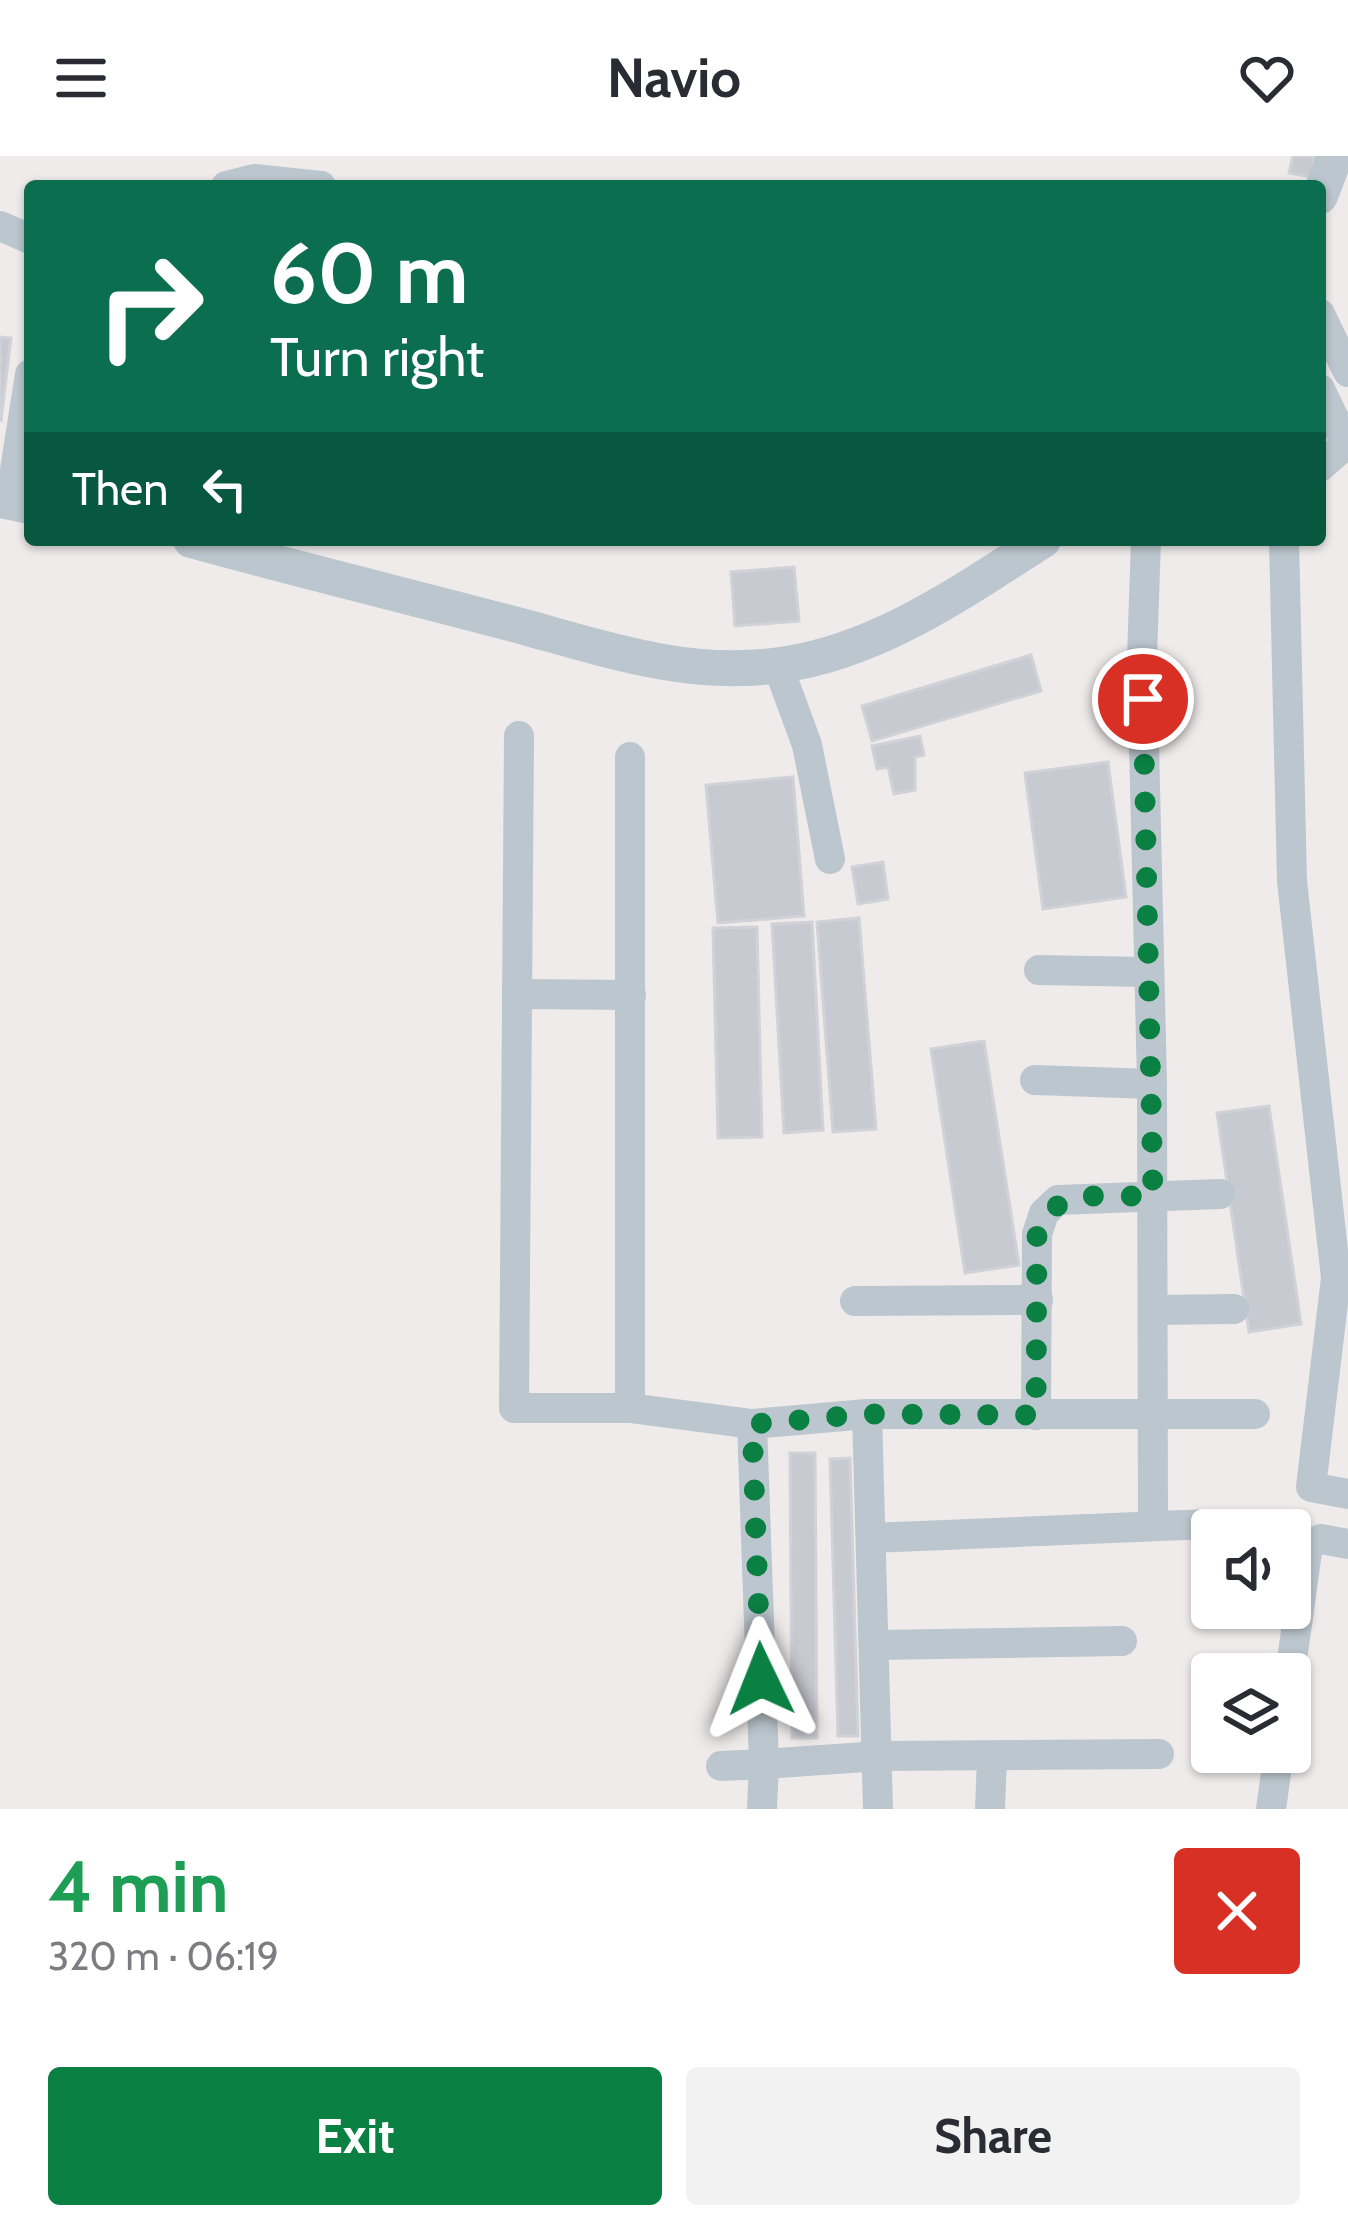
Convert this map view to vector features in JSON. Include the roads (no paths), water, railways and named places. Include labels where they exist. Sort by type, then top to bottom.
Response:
[{"type":"street","points":[[1326,327],[1348,376]]},
{"type":"street","points":[[1326,402],[1347,446]]},
{"type":"street","points":[[14,502],[24,422]]},
{"type":"street","points":[[213,546],[630,658],[785,682],[837,651],[911,621],[1033,546]]},
{"type":"street","points":[[1284,546],[1292,880],[1336,1277],[1311,1487],[1348,1494]]},
{"type":"street","points":[[1147,550],[1142,657],[1152,1084],[1153,1526]]},
{"type":"street","points":[[785,682],[806,745],[830,859]]},
{"type":"street","points":[[519,736],[514,1408],[630,1408],[752,1424],[867,1414],[1255,1414]]},
{"type":"street","points":[[630,758],[630,1408]]},
{"type":"street","points":[[1039,970],[1148,972]]},
{"type":"street","points":[[517,994],[631,995]]},
{"type":"street","points":[[1035,1080],[1152,1084]]},
{"type":"street","points":[[1036,1415],[1037,1234],[1044,1213],[1058,1200],[1220,1194]]},
{"type":"street","points":[[855,1301],[1038,1300]]},
{"type":"street","points":[[1153,1310],[1234,1309]]},
{"type":"street","points":[[867,1414],[878,1809]]},
{"type":"street","points":[[752,1424],[762,1809]]},
{"type":"street","points":[[872,1538],[1191,1524]]},
{"type":"street","points":[[1293,1653],[1308,1545],[1321,1539],[1348,1544]]},
{"type":"street","points":[[875,1645],[1121,1641]]},
{"type":"street","points":[[721,1766],[879,1756],[992,1759],[1160,1754]]},
{"type":"street","points":[[990,1809],[992,1759]]},
{"type":"street","points":[[1271,1809],[1276,1773]]}]
